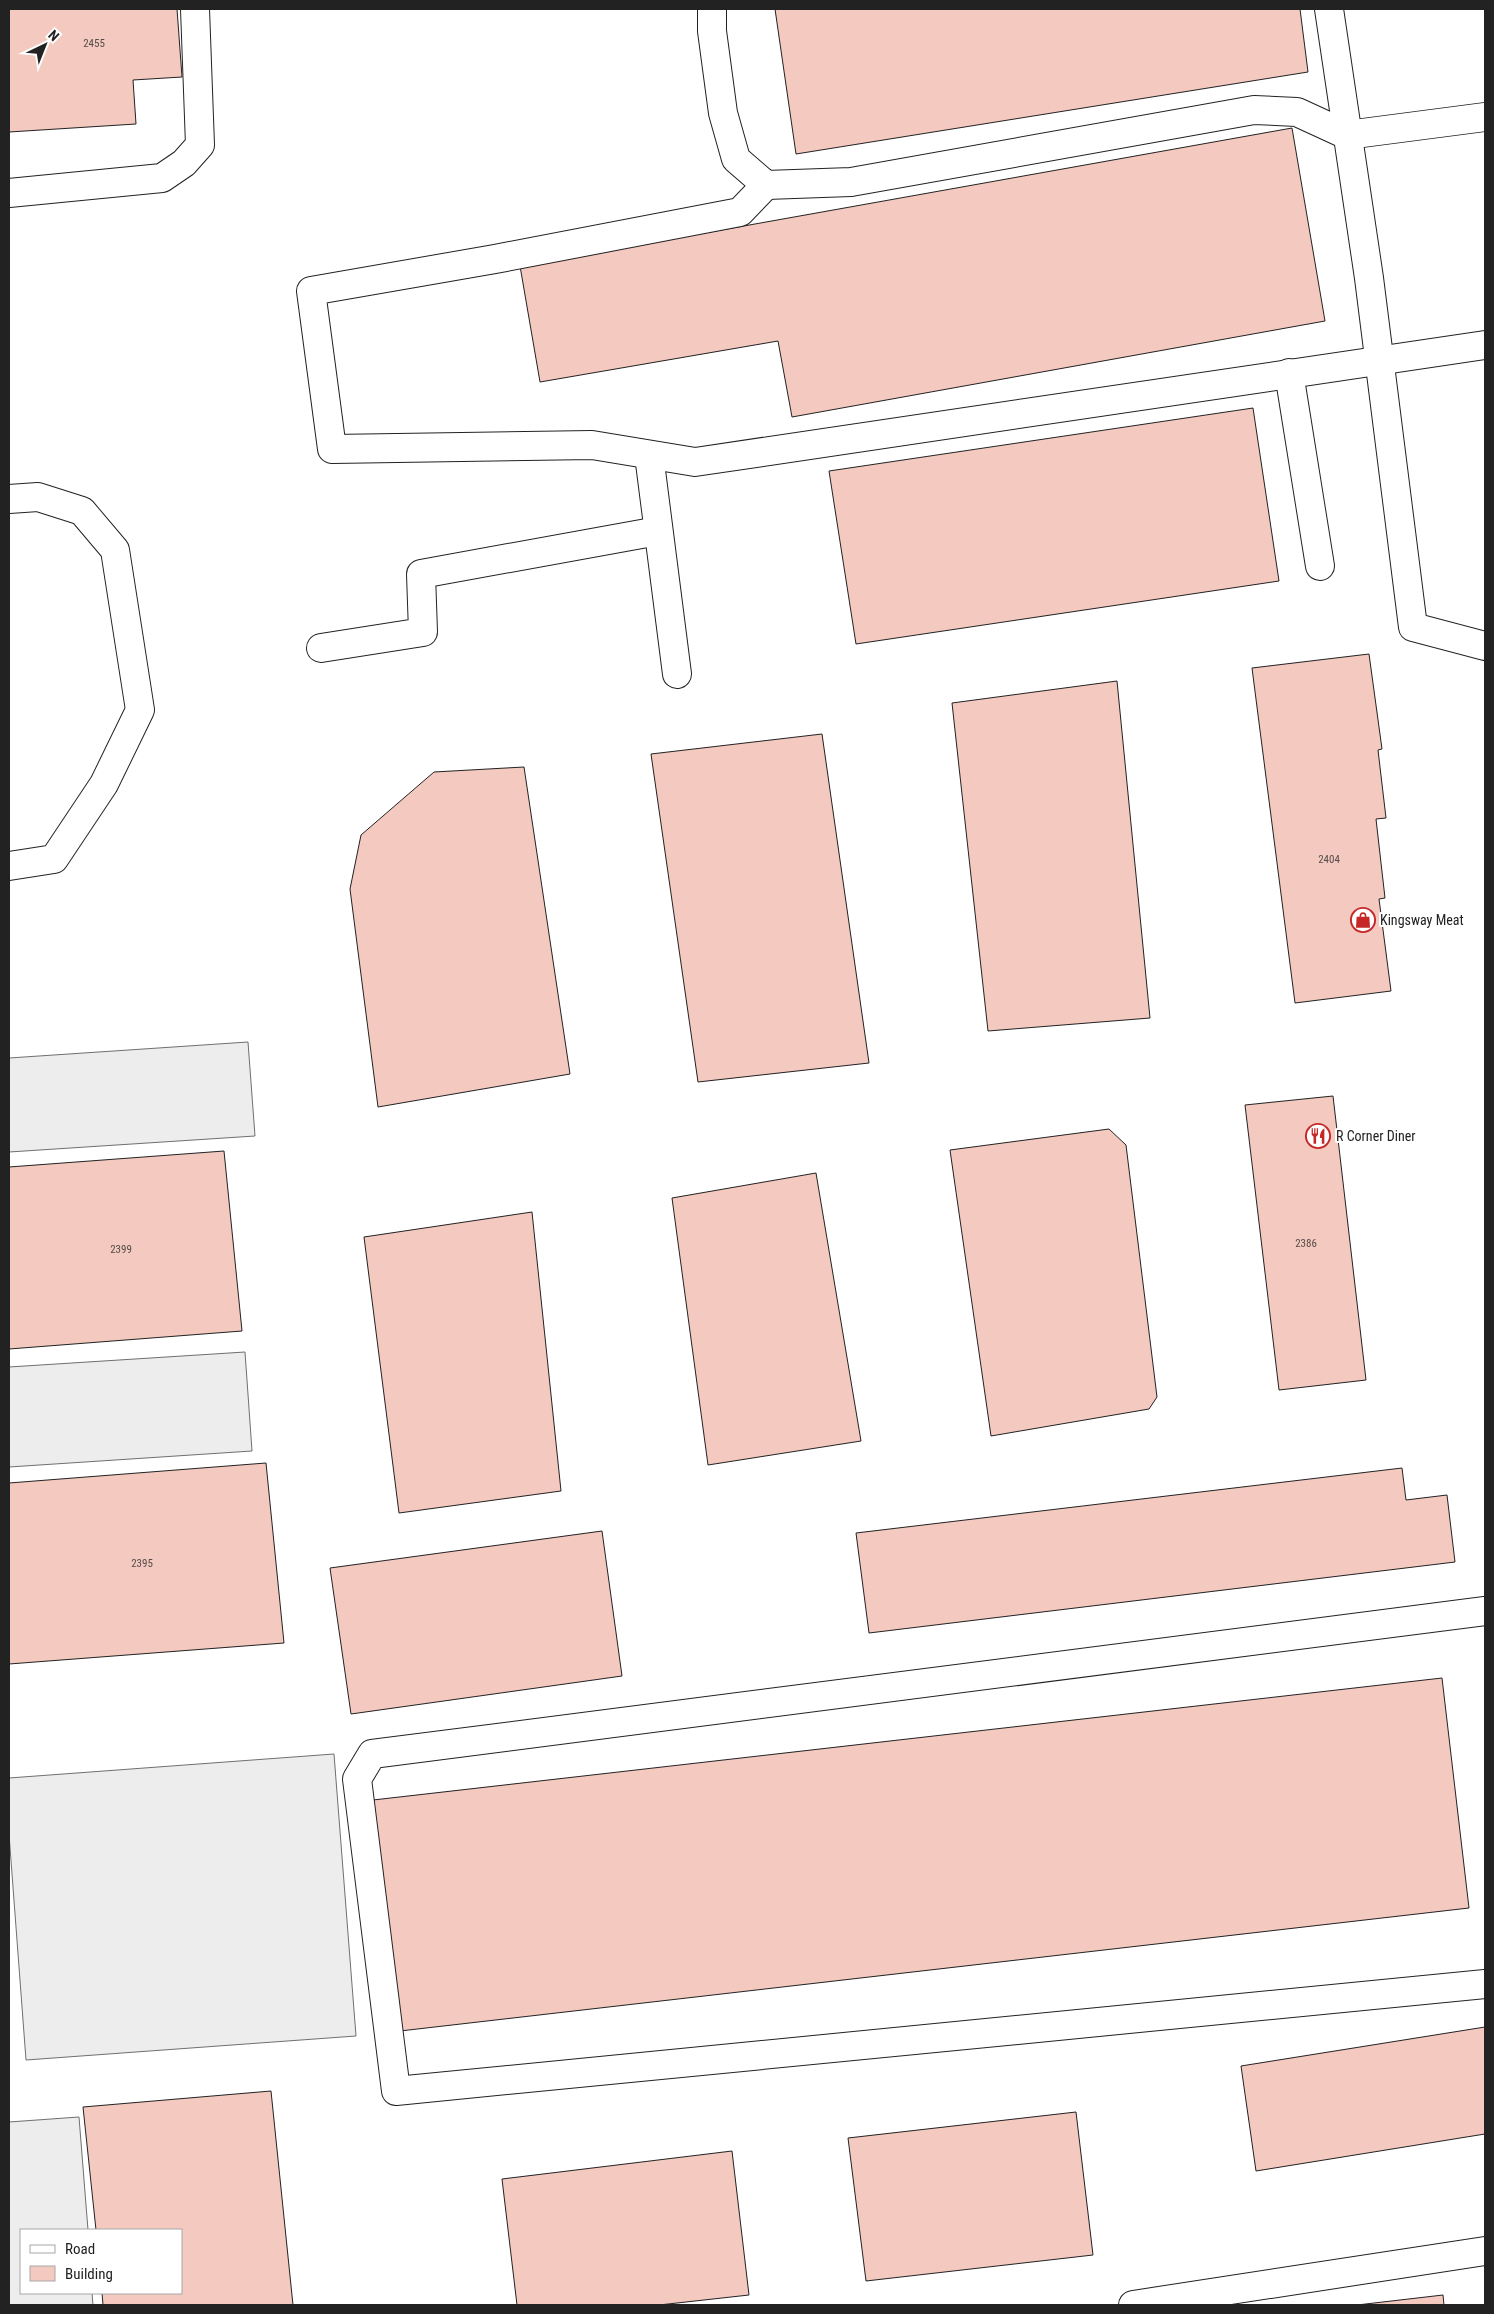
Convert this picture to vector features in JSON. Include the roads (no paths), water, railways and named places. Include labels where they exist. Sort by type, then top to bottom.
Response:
[{"type":"lane","points":[[9,192],[162,178],[184,163],[200,145],[195,9]]},
{"type":"lane","points":[[712,9],[712,31],[723,113],[736,159],[766,185],[852,182],[1254,110],[1297,112],[1347,135],[1485,117]]},
{"type":"lane","points":[[1329,9],[1379,360],[1413,627],[1485,646]]},
{"type":"lane","points":[[766,185],[740,212],[495,259],[311,291],[332,449],[592,445],[695,462],[1485,345]]},
{"type":"lane","points":[[1289,373],[1320,566]]},
{"type":"lane","points":[[649,454],[677,674]]},
{"type":"lane","points":[[9,499],[38,497],[82,511],[115,550],[140,710],[104,784],[54,859],[9,866]]},
{"type":"lane","points":[[322,648],[423,632],[421,574],[658,531]]},
{"type":"lane","points":[[1485,1611],[372,1754],[357,1779],[396,2091],[1485,1984]]},
{"type":"lane","points":[[1133,2305],[1485,2251]]},
{"type":"place","name":"Kingsway Meat","points":[[1363,920]]},
{"type":"place","name":"R Corner Diner","points":[[1318,1136]]}]
